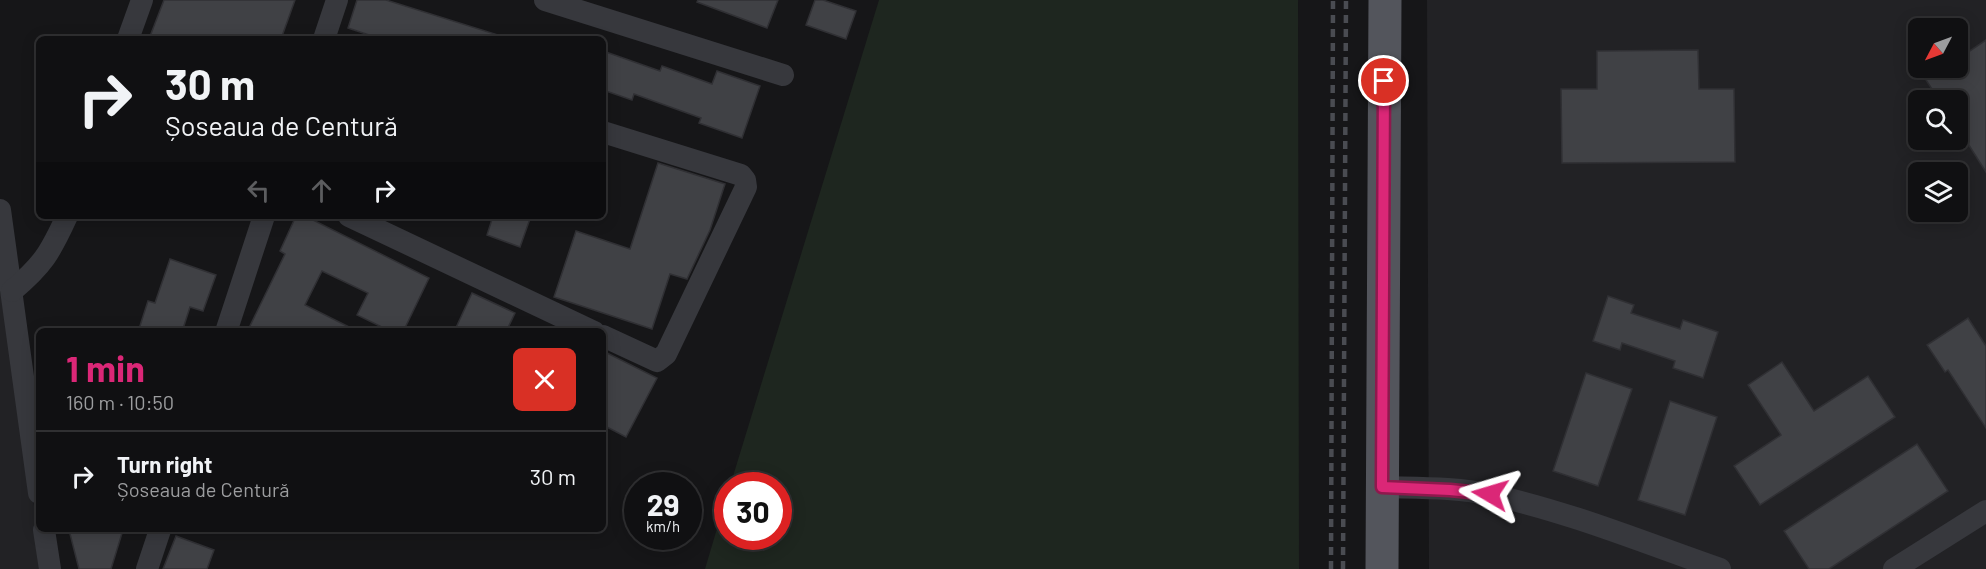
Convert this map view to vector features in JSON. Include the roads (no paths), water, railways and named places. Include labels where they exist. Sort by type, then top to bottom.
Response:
[{"type":"main road","points":[[1382,569],[1385,0]]},
{"type":"street","points":[[129,36],[142,0]]},
{"type":"street","points":[[325,36],[337,0]]},
{"type":"street","points":[[545,0],[783,75]]},
{"type":"street","points":[[606,133],[741,175],[746,180],[746,187],[666,354],[657,361],[606,337]]},
{"type":"street","points":[[0,210],[36,471]]},
{"type":"street","points":[[12,291],[33,273],[47,256],[66,219]]},
{"type":"street","points":[[227,328],[263,219]]},
{"type":"street","points":[[355,219],[586,328]]},
{"type":"street","points":[[1382,487],[1490,494],[1558,512],[1720,569]]},
{"type":"street","points":[[1894,569],[1986,511]]},
{"type":"street","points":[[44,532],[50,569]]},
{"type":"street","points":[[147,569],[159,532]]},
{"type":"railway","points":[[1331,569],[1333,0]]},
{"type":"railway","points":[[1343,569],[1346,0]]}]
